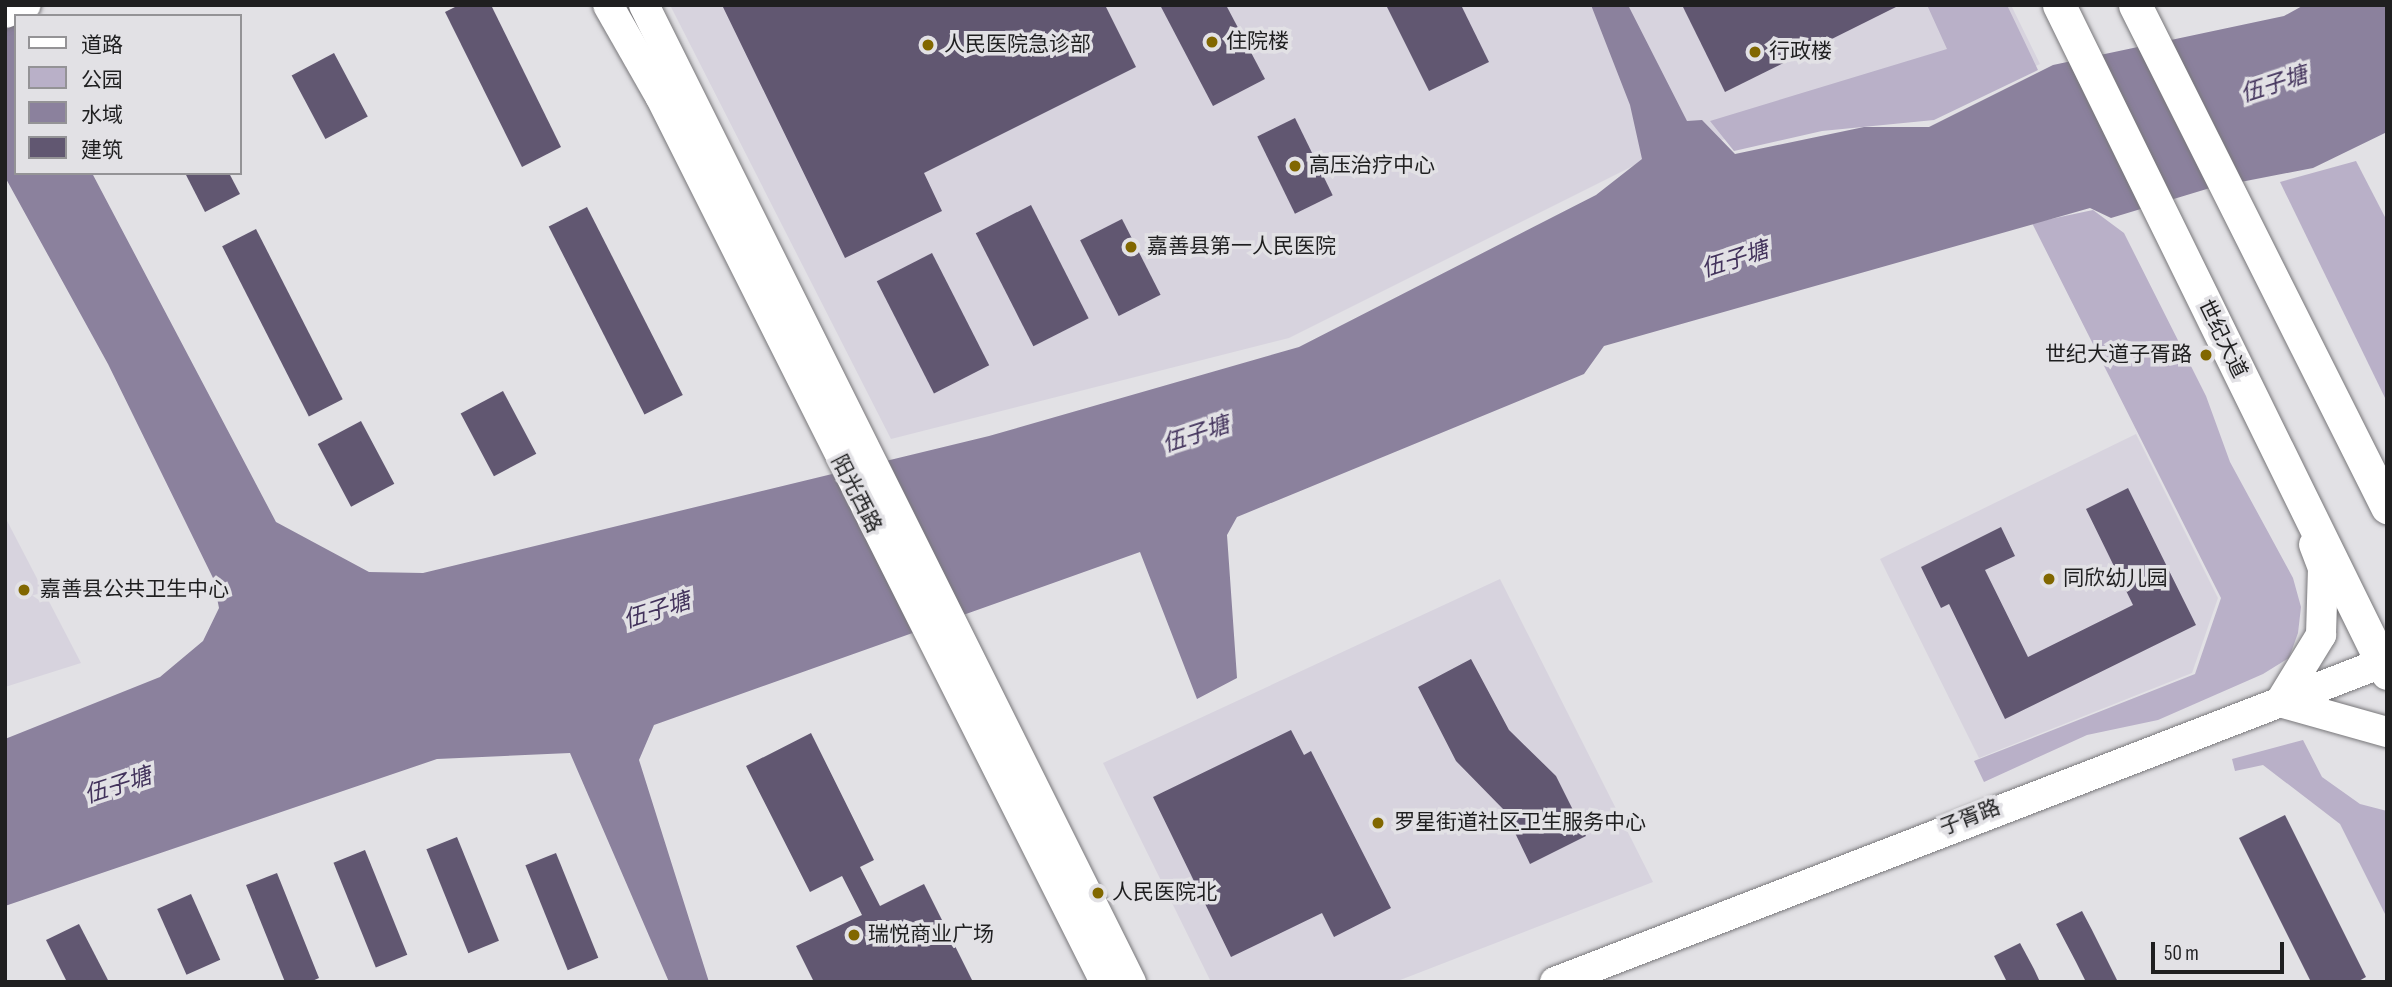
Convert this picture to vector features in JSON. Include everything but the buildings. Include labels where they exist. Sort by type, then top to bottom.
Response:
[{"type":"main road","points":[[5,13],[26,5]]},
{"type":"main road","name":"阳光西路","points":[[608,5],[660,96],[838,432],[950,655],[1131,982]]},
{"type":"main road","name":"世纪大道","points":[[2059,5],[2385,665]]},
{"type":"main road","name":"阳光西路","points":[[648,11],[838,432]]},
{"type":"main road","points":[[2138,11],[2387,507]]},
{"type":"main road","points":[[2291,478],[2323,568],[2326,606],[2309,659],[2280,702],[2387,732]]},
{"type":"main road","name":"阳光西路","points":[[950,655],[1075,931],[1105,982]]},
{"type":"main road","name":"子胥路","points":[[1555,982],[2280,702],[2385,665]]},
{"type":"main road","points":[[1075,931],[1085,982]]},
{"type":"shaded area","name":"嘉善县第一人民医院","points":[[670,5],[2011,5],[2040,64],[1928,120],[1708,141],[1653,156],[1289,338],[891,439]]},
{"type":"shaded area","name":"同欣幼儿园","points":[[2136,434],[2218,598],[2192,673],[1979,758],[1880,559]]},
{"type":"shaded area","name":"嘉善县公共卫生中心","points":[[5,517],[81,663],[5,687]]},
{"type":"shaded area","name":"罗星街道社区卫生服务中心","points":[[1500,579],[1653,882],[1395,982],[1211,982],[1103,763]]},
{"type":"green space","points":[[1927,5],[2007,5],[2038,70],[1934,120],[1822,131],[1734,151],[1710,121],[1947,49]]},
{"type":"green space","points":[[2356,161],[2387,221],[2387,402],[2280,182]]},
{"type":"green space","points":[[2093,210],[2124,233],[2206,396],[2230,462],[2293,578],[2301,607],[2298,633],[2289,658],[2263,674],[2158,720],[2087,735],[1984,782],[1974,761],[2195,674],[2221,598],[2032,223]]},
{"type":"green space","points":[[2303,740],[2322,777],[2360,804],[2387,811],[2387,918],[2340,824],[2263,765],[2235,771],[2232,759]]},
{"type":"water","name":"伍子塘","points":[[5,5],[14,14],[14,175],[93,175],[276,522],[369,572],[423,573],[989,436],[1299,347],[1596,195],[1642,159],[1630,105],[1591,5],[1628,5],[1687,121],[1702,120],[1735,154],[1864,127],[1929,127],[2053,65],[2284,16],[2304,5],[2387,5],[2387,132],[2313,168],[2210,188],[2111,218],[2090,208],[1604,346],[1584,374],[1237,517],[1227,535],[1237,678],[1197,699],[1140,552],[654,725],[639,760],[709,982],[669,982],[570,753],[437,759],[5,906],[5,739],[160,677],[203,641],[219,608],[213,578],[108,364],[5,177]]},
{"type":"place","name":"住院楼","points":[[1212,42]]},
{"type":"place","name":"人民医院急诊部","points":[[928,45]]},
{"type":"place","name":"行政楼","points":[[1755,52]]},
{"type":"place","name":"高压治疗中心","points":[[1295,166]]},
{"type":"place","name":"嘉善县第一人民医院","points":[[1131,247]]},
{"type":"place","name":"世纪大道子胥路","points":[[2206,355]]},
{"type":"place","name":"同欣幼儿园","points":[[2049,579]]},
{"type":"place","name":"嘉善县公共卫生中心","points":[[24,590]]},
{"type":"place","name":"罗星街道社区卫生服务中心","points":[[1378,823]]},
{"type":"place","name":"人民医院北","points":[[1098,893]]},
{"type":"place","name":"瑞悦商业广场","points":[[854,935]]}]
